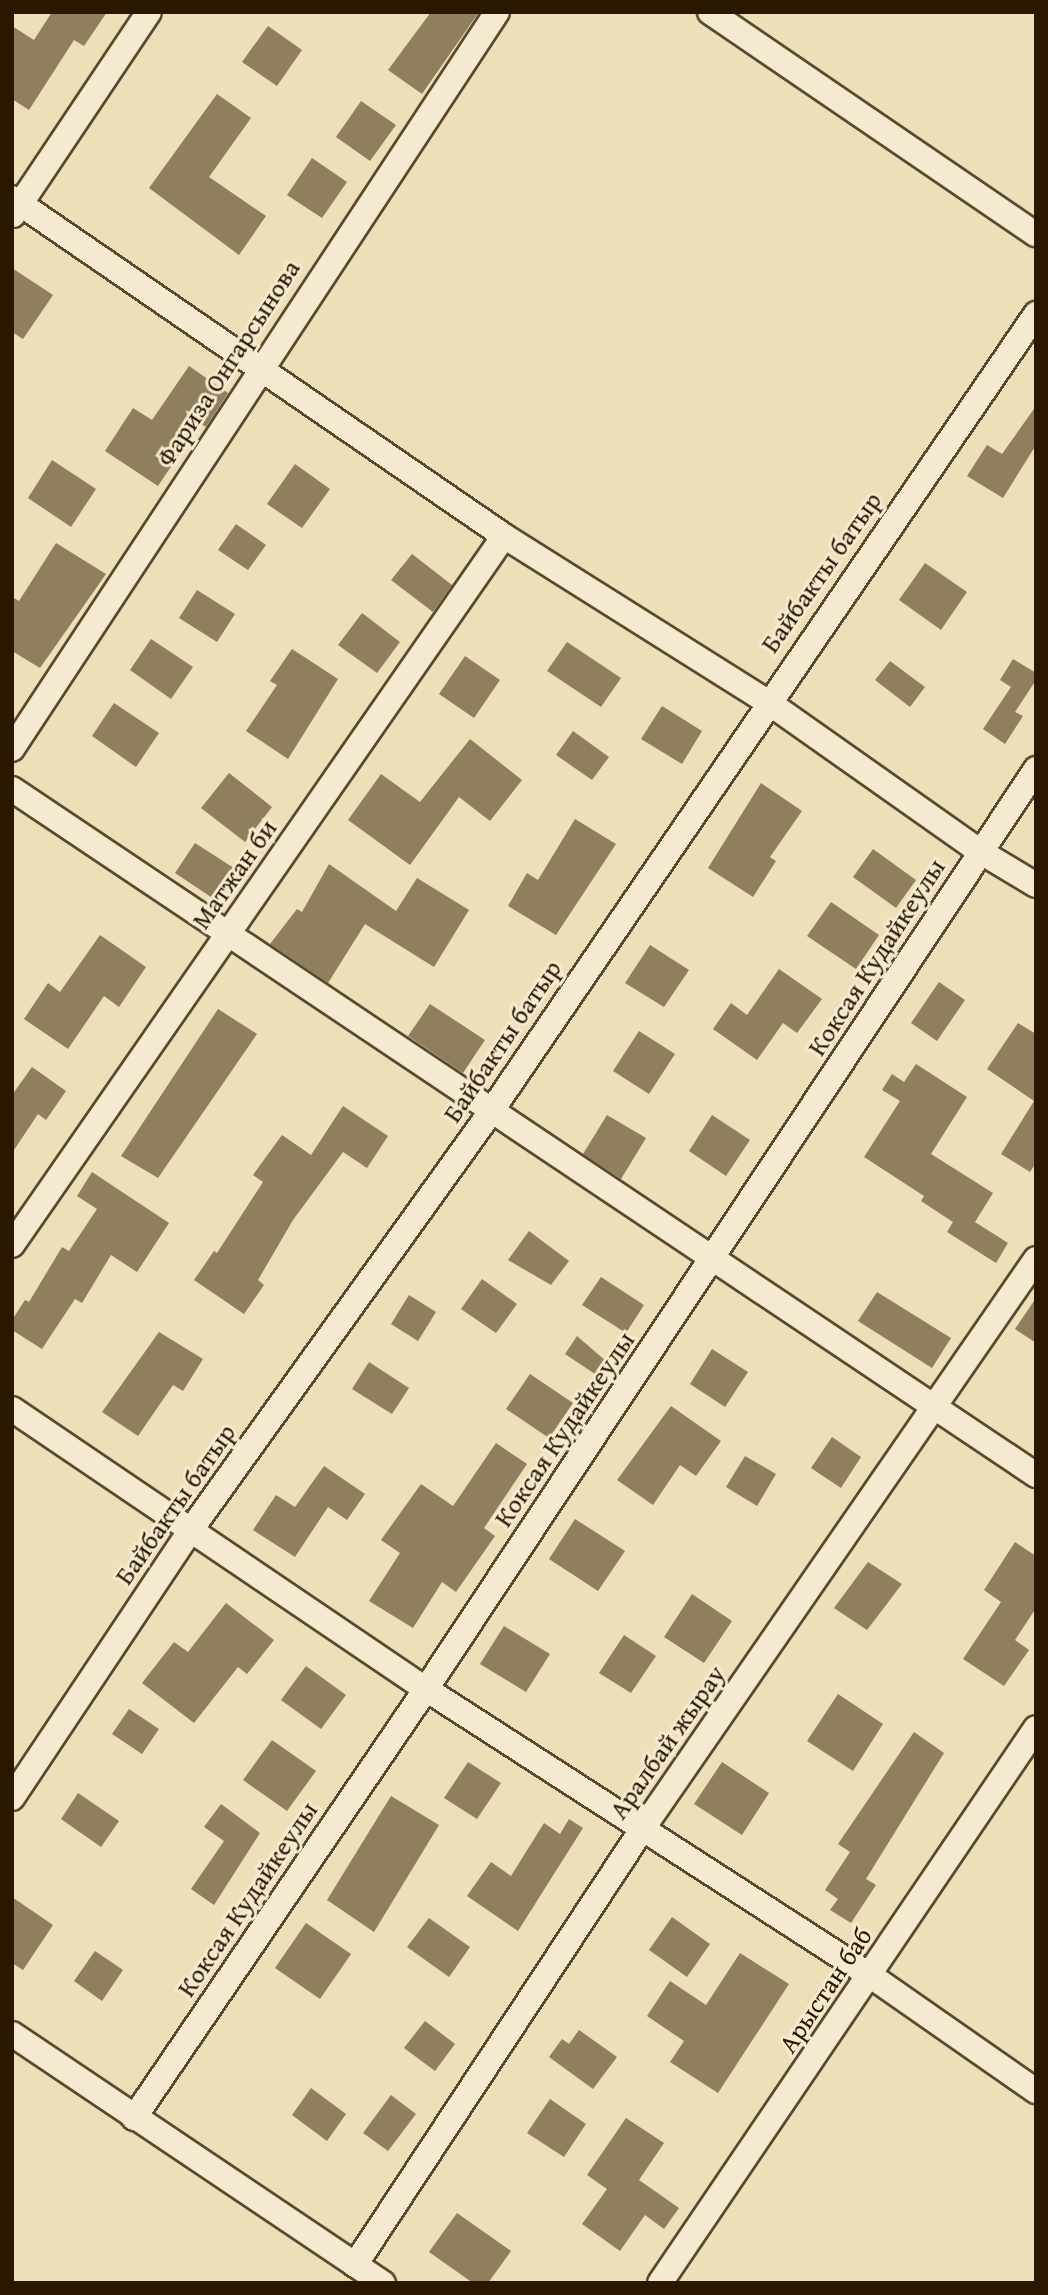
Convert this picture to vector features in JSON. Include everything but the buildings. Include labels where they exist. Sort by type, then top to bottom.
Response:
[{"type":"street","points":[[149,12],[15,206],[259,368],[504,536],[768,702],[981,852],[1036,885]]},
{"type":"street","name":"Фариза Онгарсынова","points":[[12,749],[259,368],[497,12]]},
{"type":"street","points":[[710,12],[1036,234]]},
{"type":"street","name":"Байбакты батыр","points":[[12,1798],[190,1531],[491,1113],[768,702],[1036,314]]},
{"type":"street","name":"Матжан би","points":[[12,1245],[504,536]]},
{"type":"street","name":"Коксая Кудайкеулы","points":[[134,2118],[426,1689],[1036,769]]},
{"type":"street","points":[[12,789],[491,1113],[1036,1475]]},
{"type":"street","name":"Аралбай жырау","points":[[355,2265],[641,1830],[936,1408],[1036,1259]]},
{"type":"street","points":[[12,1409],[426,1689],[641,1830],[872,1976],[1036,2091]]},
{"type":"street","name":"Арыстан баб","points":[[660,2283],[872,1976],[1036,1728]]},
{"type":"street","points":[[12,2034],[383,2283]]}]
